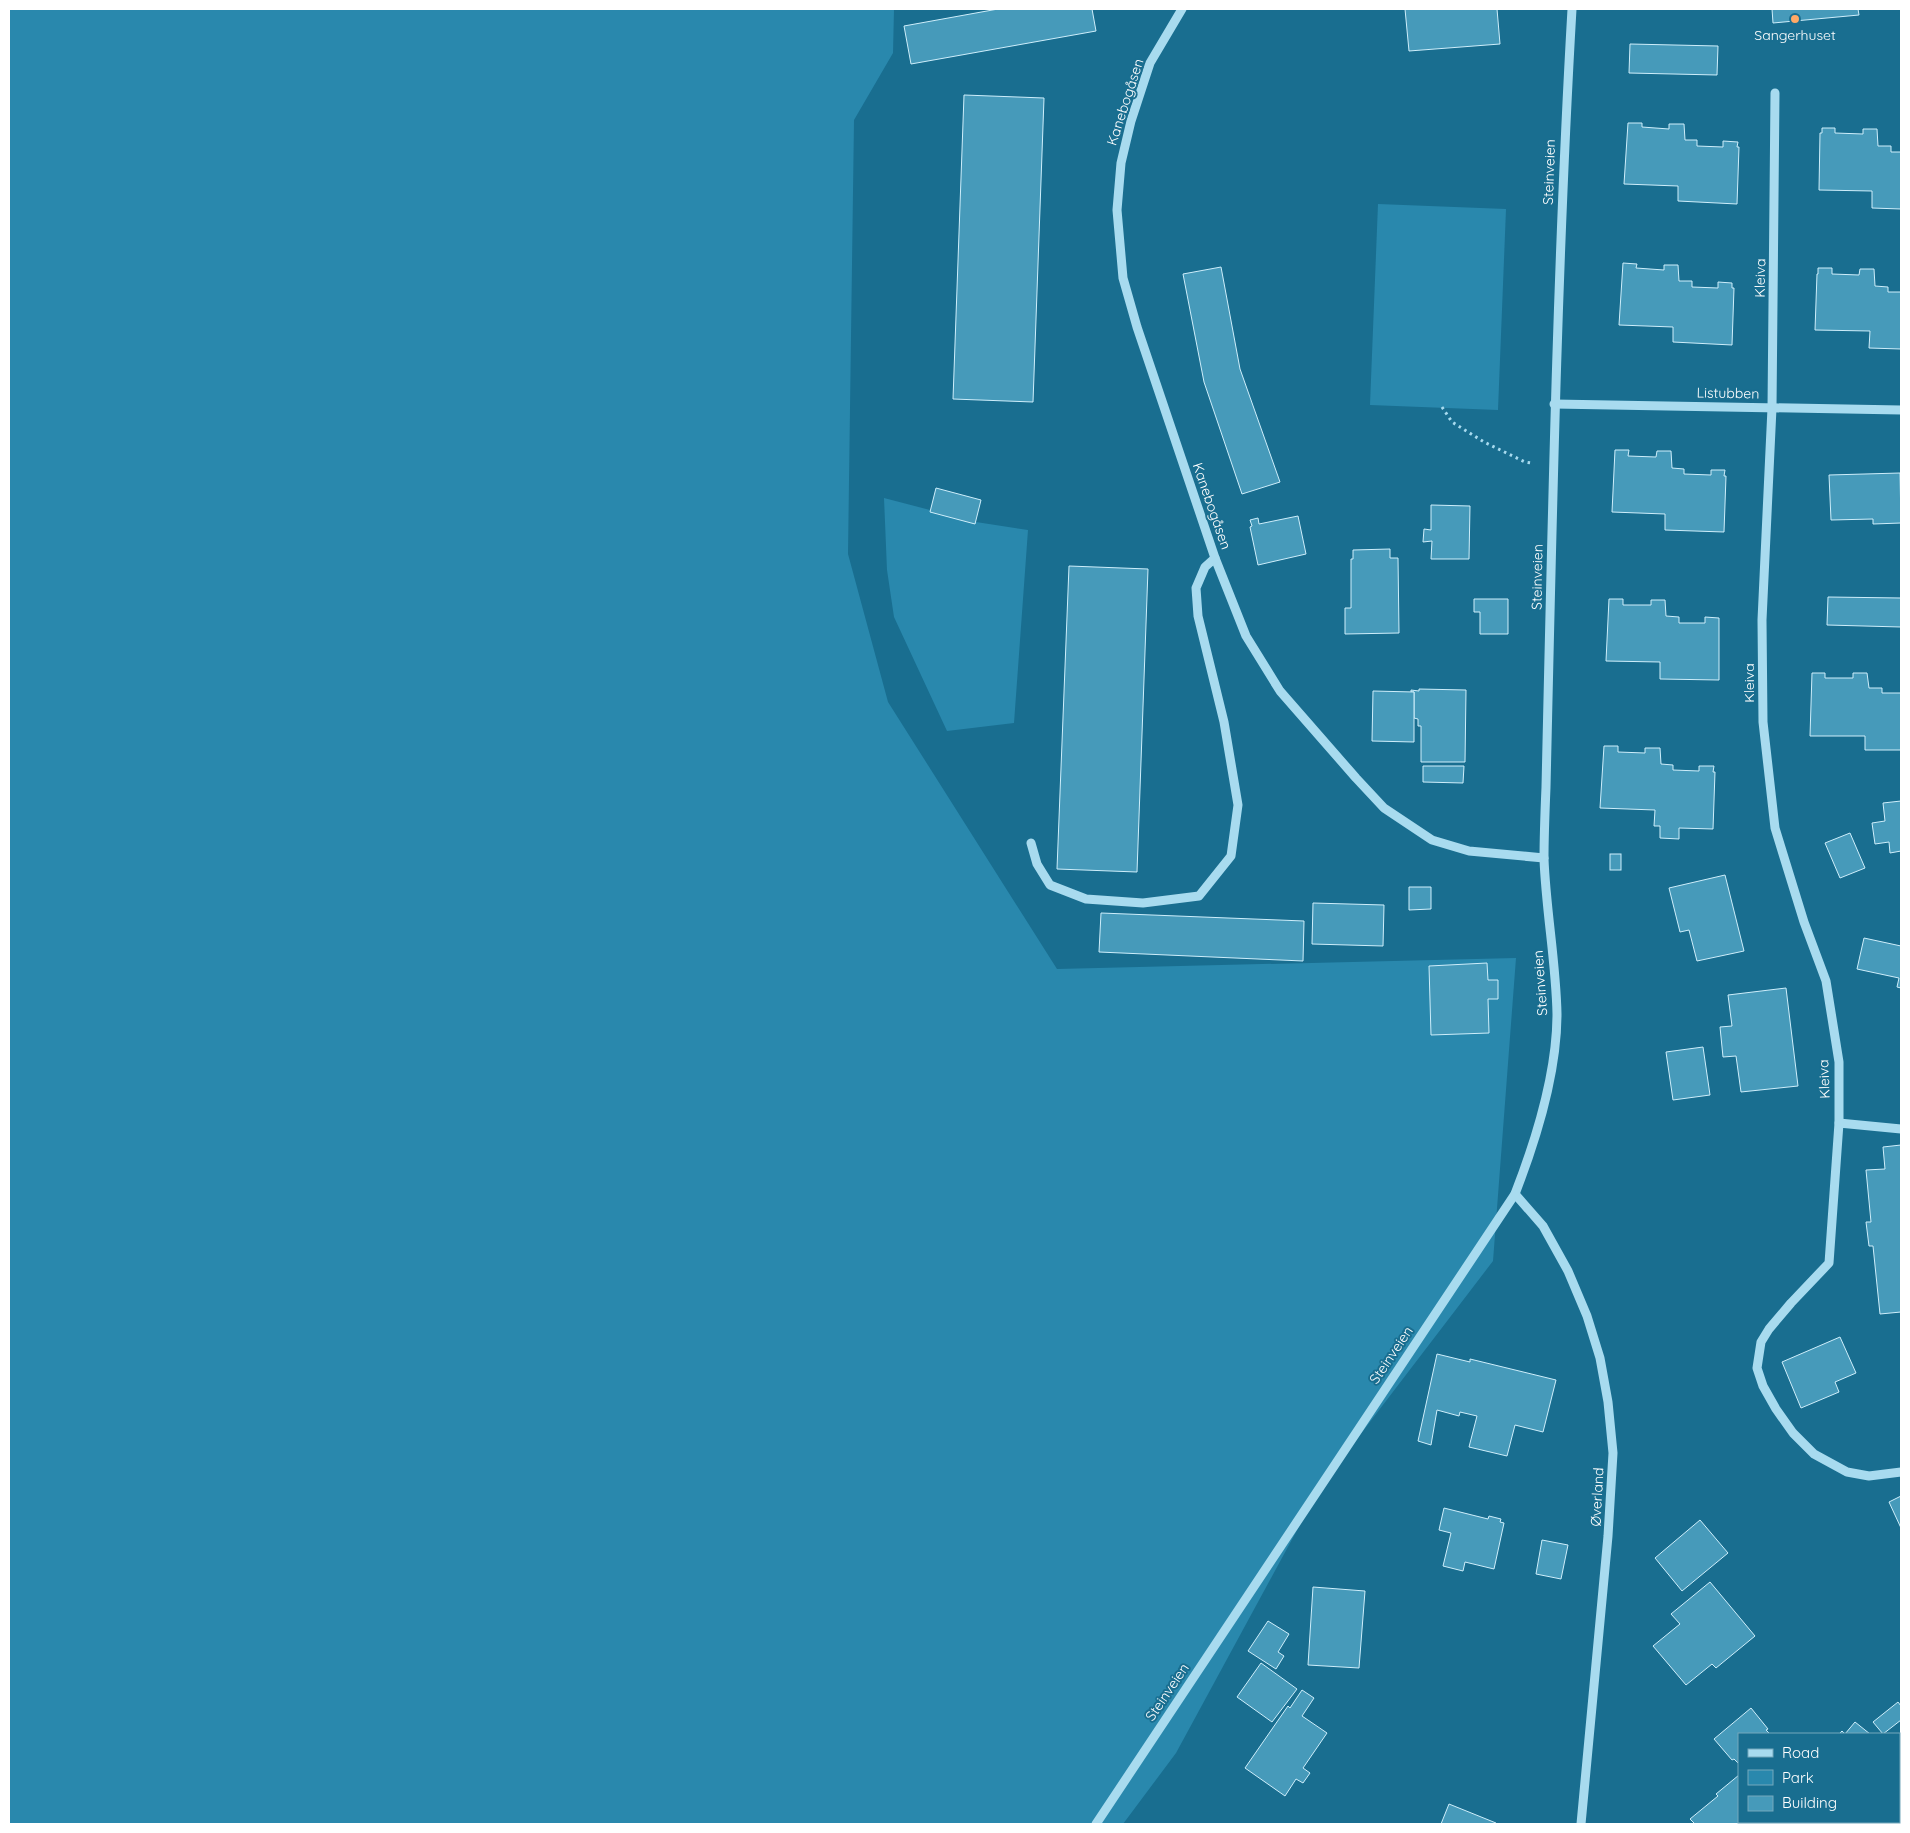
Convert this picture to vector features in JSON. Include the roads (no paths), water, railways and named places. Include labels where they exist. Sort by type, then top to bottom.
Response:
[{"type":"street","name":"Kanebogåsen","points":[[1182,9],[1150,63],[1131,121],[1120,163],[1117,210],[1122,278],[1215,558],[1246,636],[1280,691],[1384,808],[1432,840],[1469,851],[1544,858]]},
{"type":"street","name":"Steinveien","points":[[1096,1824],[1515,1194],[1529,1158],[1543,1108],[1554,1050],[1557,1015],[1544,858],[1554,404],[1564,136],[1572,9]]},
{"type":"street","name":"Kleiva","points":[[1776,93],[1772,408],[1762,620],[1763,722],[1776,828],[1804,922],[1826,982],[1839,1062],[1839,1123],[1829,1263],[1791,1302],[1769,1329],[1761,1342],[1758,1368],[1763,1386],[1793,1433],[1814,1454],[1847,1472],[1869,1476],[1901,1472]]},
{"type":"street","name":"Listubben","points":[[1554,404],[1901,410]]},
{"type":"street","points":[[1031,843],[1037,864],[1050,885],[1086,899],[1143,903],[1199,896],[1231,856],[1238,805],[1224,722],[1204,647],[1198,616],[1196,588],[1205,567],[1215,558]]},
{"type":"street","points":[[1839,1123],[1901,1129]]},
{"type":"street","name":"Øverland","points":[[1515,1194],[1544,1226],[1568,1271],[1587,1316],[1600,1358],[1608,1402],[1613,1453],[1608,1536],[1581,1824]]},
{"type":"place","name":"Sangerhuset","points":[[1795,19]]}]
